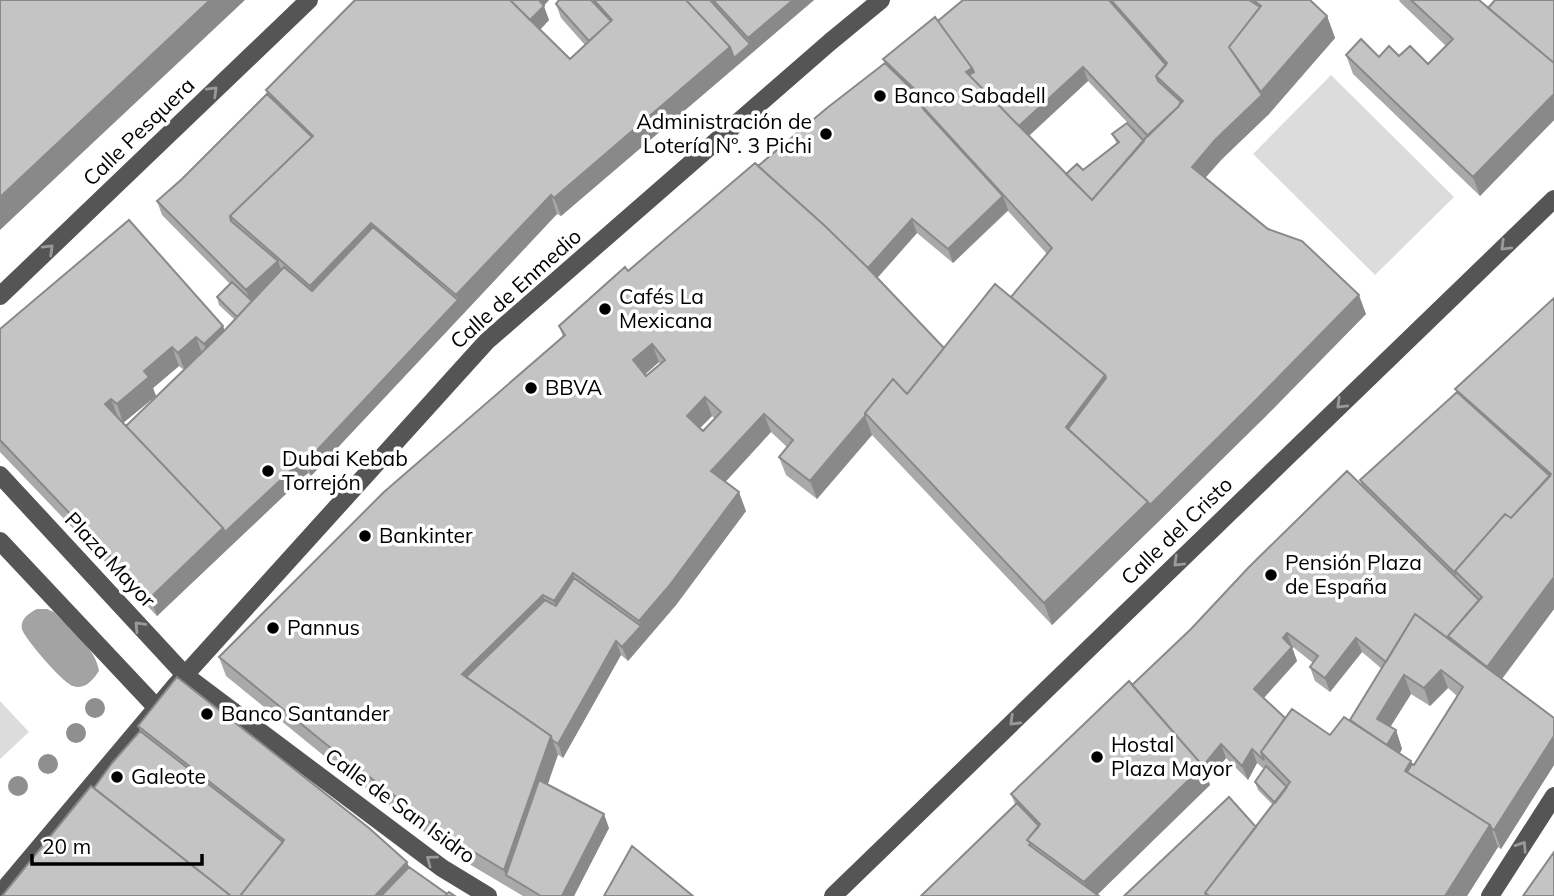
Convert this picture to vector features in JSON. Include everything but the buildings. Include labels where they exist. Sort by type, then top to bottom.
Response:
[{"type":"street","name":"Calle Pesquera","points":[[0,296],[309,0]]},
{"type":"street","name":"Calle de Enmedio","points":[[0,894],[157,708],[487,341],[830,41],[881,0]]},
{"type":"street","name":"Calle del Cristo","points":[[833,896],[1554,199]]},
{"type":"street","name":"Plaza Mayor","points":[[0,475],[186,676]]},
{"type":"street","points":[[0,541],[157,708]]},
{"type":"street","name":"Calle de San Isidro","points":[[186,676],[442,868],[488,896]]},
{"type":"street","points":[[1490,896],[1554,796]]},
{"type":"shaded area","points":[[1331,75],[1454,197],[1375,275],[1253,154]]},
{"type":"shaded area","points":[[37,609],[54,612],[93,654],[99,671],[88,683],[77,687],[68,683],[24,634],[24,619]]},
{"type":"shaded area","points":[[0,701],[29,732],[0,759]]},
{"type":"place","name":"Banco Sabadell","points":[[880,96]]},
{"type":"place","name":"Administración de Lotería Nº. 3 Pichi","points":[[826,134]]},
{"type":"place","name":"Cafés La Mexicana","points":[[605,309]]},
{"type":"place","name":"BBVA","points":[[531,388]]},
{"type":"place","name":"Dubai Kebab Torrejón","points":[[268,471]]},
{"type":"place","name":"Bankinter","points":[[365,536]]},
{"type":"place","name":"Pensión Plaza de España","points":[[1271,575]]},
{"type":"place","name":"Pannus","points":[[273,628]]},
{"type":"place","name":"Banco Santander","points":[[207,714]]},
{"type":"place","name":"Hostal Plaza Mayor","points":[[1097,757]]},
{"type":"place","name":"Galeote","points":[[117,777]]}]
